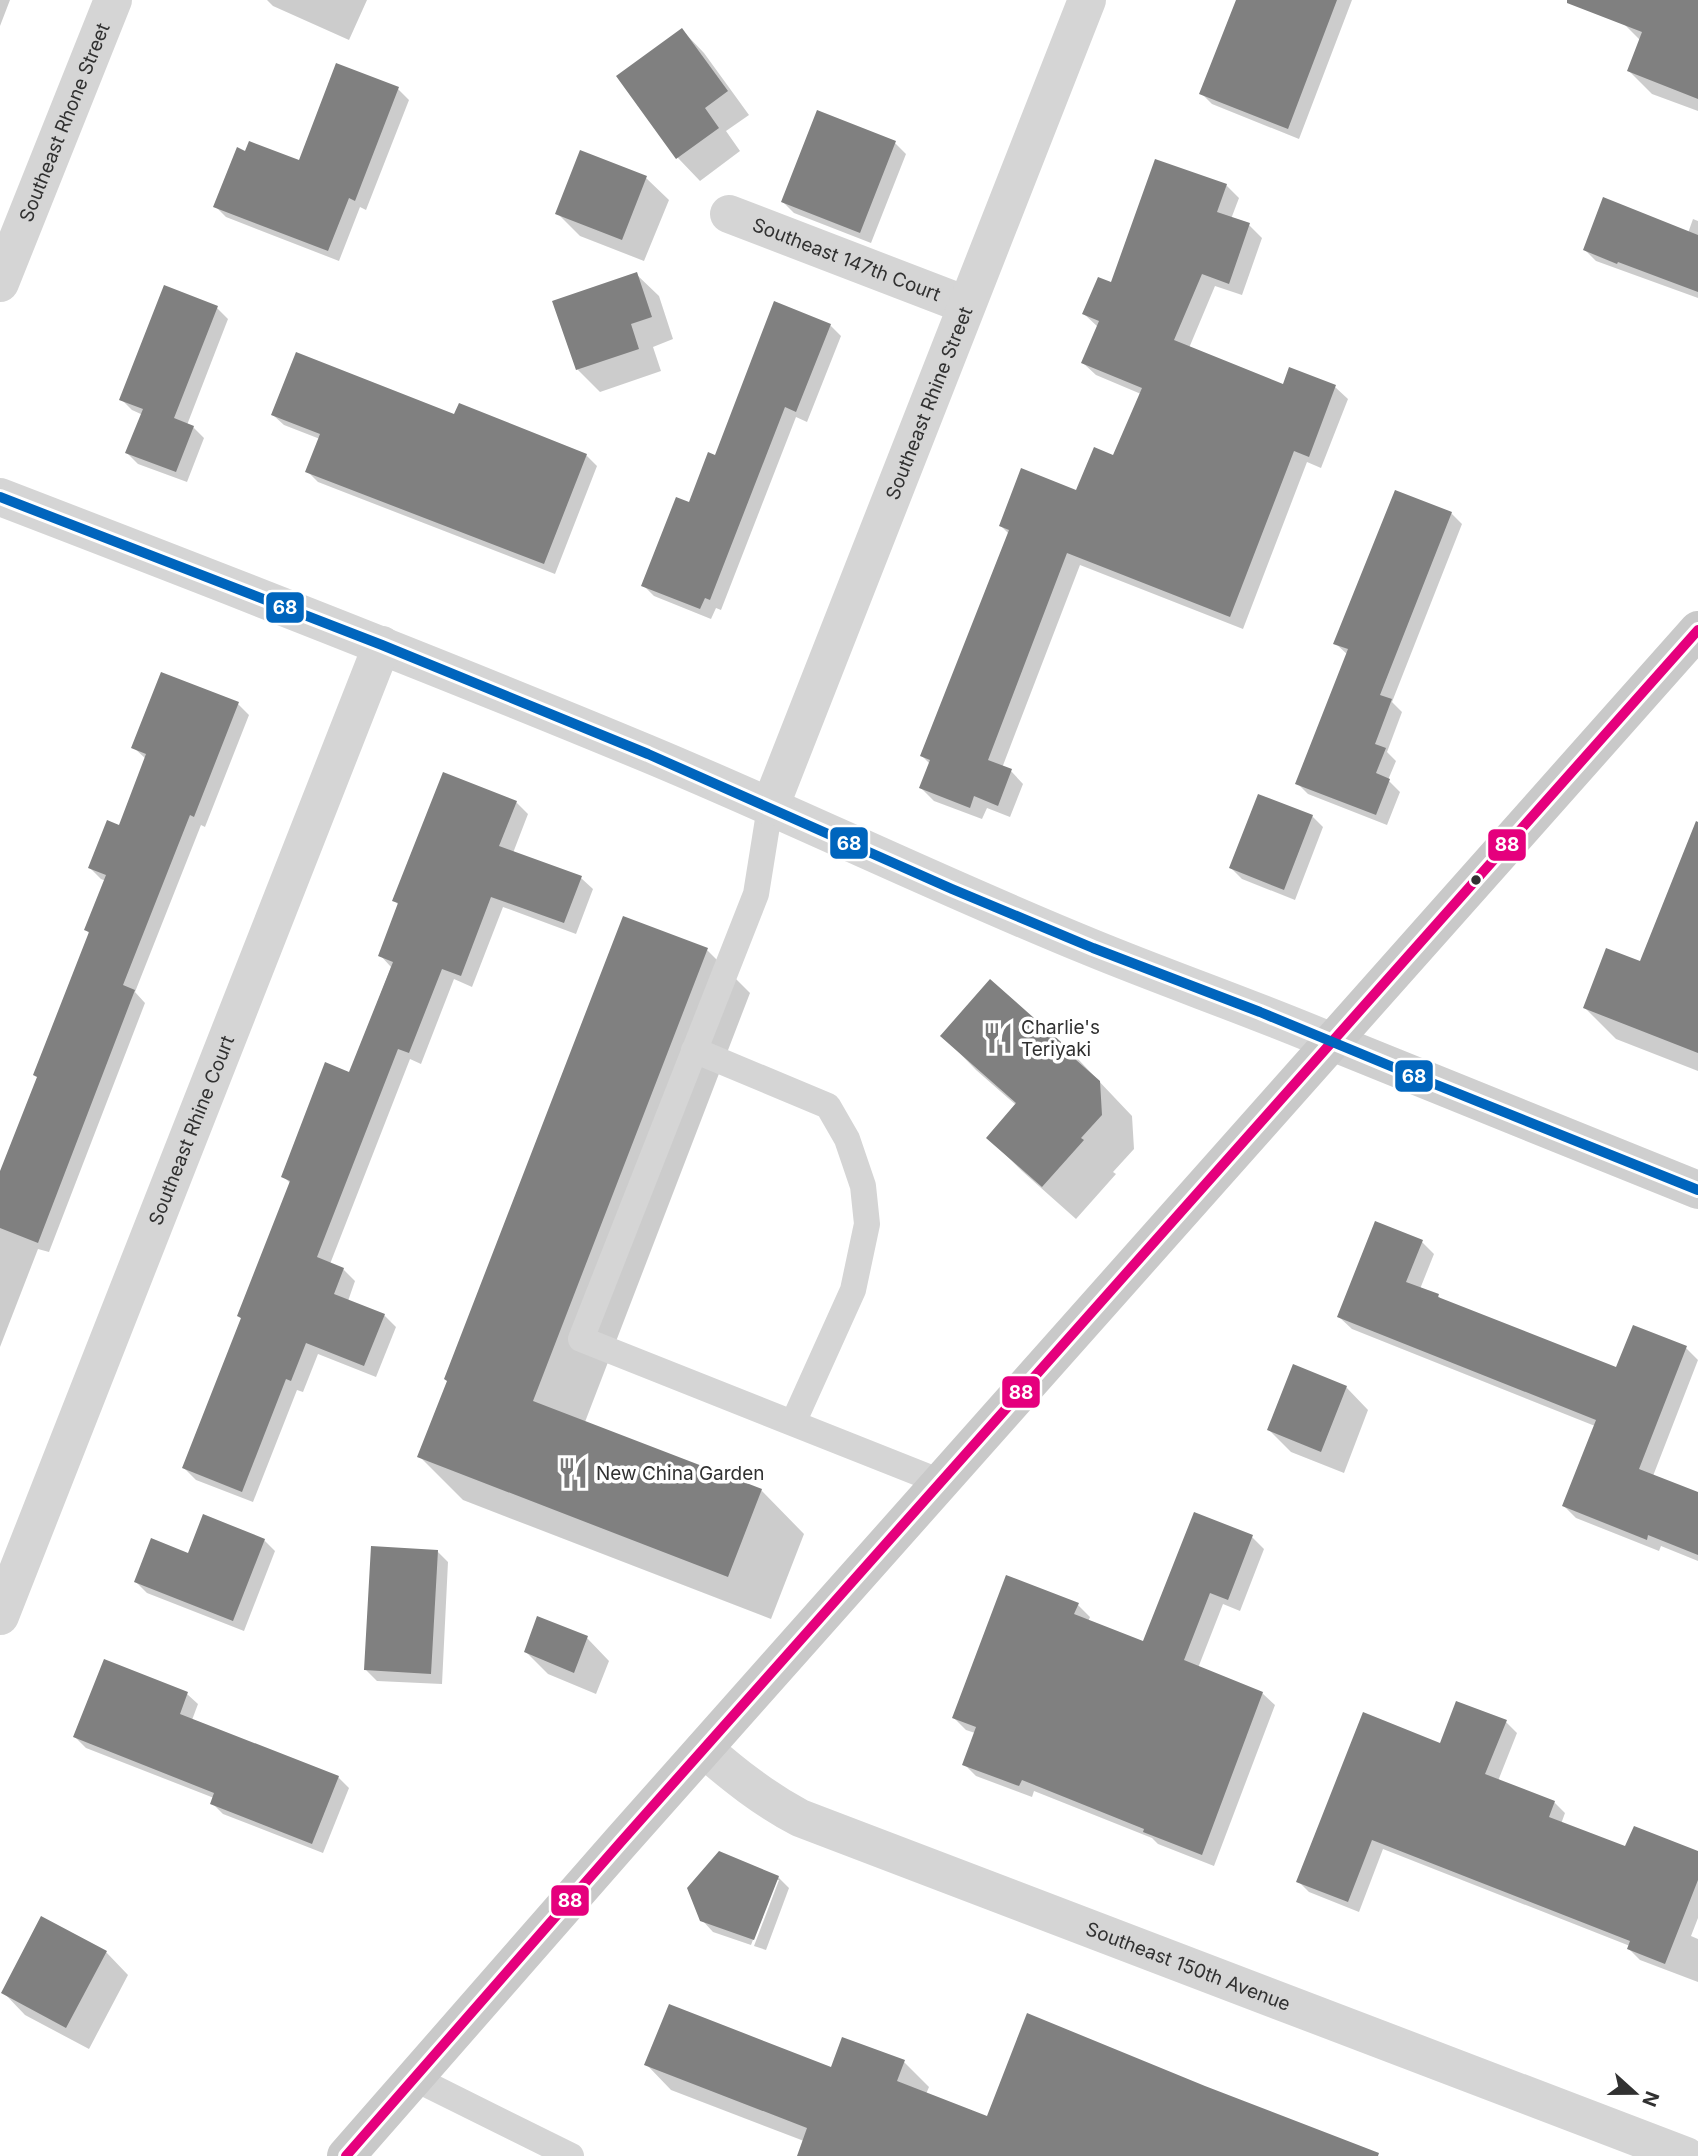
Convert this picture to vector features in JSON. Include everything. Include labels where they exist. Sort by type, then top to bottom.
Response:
[{"type":"main road","points":[[346,2156],[1698,630]]},
{"type":"main road","points":[[1332,1042],[1698,1190]]},
{"type":"street","name":"Southeast Rhone Street","points":[[0,283],[113,0]]},
{"type":"street","name":"Southeast Rhine Street","points":[[770,807],[1087,0]]},
{"type":"street","name":"Southeast 147th Court","points":[[729,214],[966,305]]},
{"type":"street","points":[[0,497],[382,645],[648,754],[952,889],[1093,948],[1332,1042]]},
{"type":"street","name":"Southeast Rhine Court","points":[[0,1616],[382,645]]},
{"type":"street","name":"Southeast 150th Avenue","points":[[704,1749],[749,1787],[776,1806],[800,1818],[1686,2156]]},
{"type":"lane","points":[[770,807],[756,894],[581,1339],[941,1482]]},
{"type":"lane","points":[[694,1050],[828,1106],[847,1139],[863,1186],[867,1224],[853,1290],[793,1423]]},
{"type":"lane","points":[[414,2078],[571,2156]]},
{"type":"building","points":[[1236,0],[1337,0],[1288,129],[1199,94]]},
{"type":"building","points":[[1567,0],[1698,0],[1698,99],[1627,71],[1642,32],[1567,3]]},
{"type":"building","points":[[682,28],[728,91],[705,108],[719,128],[676,159],[616,76]]},
{"type":"building","points":[[336,63],[399,87],[355,201],[349,198],[328,251],[213,207],[237,147],[245,151],[249,141],[299,160]]},
{"type":"building","points":[[817,110],[896,141],[860,233],[781,202]]},
{"type":"building","points":[[580,150],[647,176],[622,240],[555,214]]},
{"type":"building","points":[[1155,159],[1227,184],[1217,212],[1250,223],[1229,284],[1202,274],[1174,340],[1283,384],[1289,367],[1336,385],[1309,457],[1294,451],[1230,617],[1067,553],[988,760],[1012,769],[998,806],[974,796],[970,808],[919,788],[930,760],[920,756],[1009,530],[999,526],[1021,468],[1076,490],[1094,447],[1113,455],[1142,388],[1081,363],[1099,321],[1082,314],[1098,277],[1111,282]]},
{"type":"building","points":[[1603,197],[1698,235],[1698,292],[1583,250]]},
{"type":"building","points":[[637,272],[652,317],[631,324],[639,349],[576,370],[552,301]]},
{"type":"building","points":[[164,285],[218,306],[174,418],[194,426],[176,472],[125,453],[143,409],[119,400]]},
{"type":"building","points":[[774,301],[831,324],[796,412],[785,407],[710,600],[705,598],[700,609],[641,586],[676,497],[689,502],[708,452],[715,455]]},
{"type":"building","points":[[296,352],[454,414],[459,403],[587,454],[544,564],[305,472],[320,434],[271,415]]},
{"type":"building","points":[[1395,490],[1452,512],[1380,695],[1392,699],[1375,744],[1386,748],[1376,773],[1390,779],[1376,815],[1295,784],[1348,649],[1333,644]]},
{"type":"building","points":[[161,672],[239,702],[194,817],[190,815],[123,985],[135,990],[38,1243],[0,1228],[0,1171],[37,1077],[33,1075],[89,932],[84,930],[106,875],[88,868],[107,820],[119,825],[146,754],[131,748]]},
{"type":"building","points":[[443,772],[517,801],[499,846],[582,876],[564,923],[491,897],[461,976],[442,969],[409,1053],[398,1049],[317,1257],[344,1268],[334,1294],[385,1314],[364,1366],[306,1343],[291,1381],[286,1379],[242,1492],[182,1468],[241,1318],[237,1316],[290,1181],[281,1177],[325,1062],[349,1072],[393,962],[378,956],[398,903],[392,901]]},
{"type":"building","points":[[1258,794],[1313,815],[1284,890],[1229,868]]},
{"type":"building","points":[[1696,821],[1698,1053],[1583,1008],[1606,948],[1640,961]]},
{"type":"building","points":[[623,916],[708,948],[533,1401],[762,1489],[728,1577],[417,1457],[447,1381],[444,1379]]},
{"type":"building","points":[[990,979],[1078,1057],[1075,1059],[1100,1081],[1102,1115],[1081,1138],[1084,1140],[1042,1187],[986,1138],[1016,1103],[940,1036]]},
{"type":"building","points":[[1375,1221],[1423,1240],[1406,1282],[1439,1294],[1438,1297],[1616,1367],[1633,1325],[1687,1346],[1639,1469],[1698,1492],[1698,1555],[1648,1535],[1647,1540],[1562,1506],[1596,1420],[1337,1317]]},
{"type":"building","points":[[1293,1364],[1347,1386],[1321,1452],[1267,1430]]},
{"type":"building","points":[[1194,1512],[1253,1535],[1228,1600],[1210,1593],[1184,1660],[1263,1692],[1202,1855],[1022,1780],[1019,1786],[962,1765],[976,1727],[952,1718],[1006,1575],[1079,1603],[1074,1614],[1143,1641]]},
{"type":"building","points":[[203,1514],[265,1539],[233,1621],[134,1582],[151,1538],[188,1553]]},
{"type":"building","points":[[371,1546],[438,1550],[431,1674],[364,1670]]},
{"type":"building","points":[[537,1616],[588,1636],[574,1673],[524,1652]]},
{"type":"building","points":[[104,1659],[188,1692],[180,1714],[339,1776],[312,1844],[210,1804],[214,1793],[73,1737]]},
{"type":"building","points":[[1456,1701],[1507,1720],[1485,1774],[1555,1801],[1549,1817],[1625,1846],[1634,1826],[1698,1851],[1698,1880],[1665,1964],[1627,1949],[1630,1941],[1372,1840],[1348,1902],[1296,1882],[1363,1712],[1440,1743]]},
{"type":"building","points":[[719,1851],[779,1876],[754,1940],[700,1921],[687,1888]]},
{"type":"building","points":[[41,1916],[107,1951],[66,2028],[1,1993]]},
{"type":"building","points":[[669,2004],[831,2067],[842,2037],[905,2060],[897,2081],[987,2116],[1027,2013],[1379,2153],[1378,2156],[797,2156],[807,2128],[644,2065]]},
{"type":"transit line","name":"68","points":[[0,497],[382,645],[648,754],[952,889],[1093,948],[1260,1012],[1698,1190]]},
{"type":"transit line","name":"88","points":[[346,2156],[620,1843],[1698,630]]},
{"type":"place","name":"Charlie's Teriyaki","points":[[998,1038]]},
{"type":"place","name":"New China Garden","points":[[573,1473]]}]
